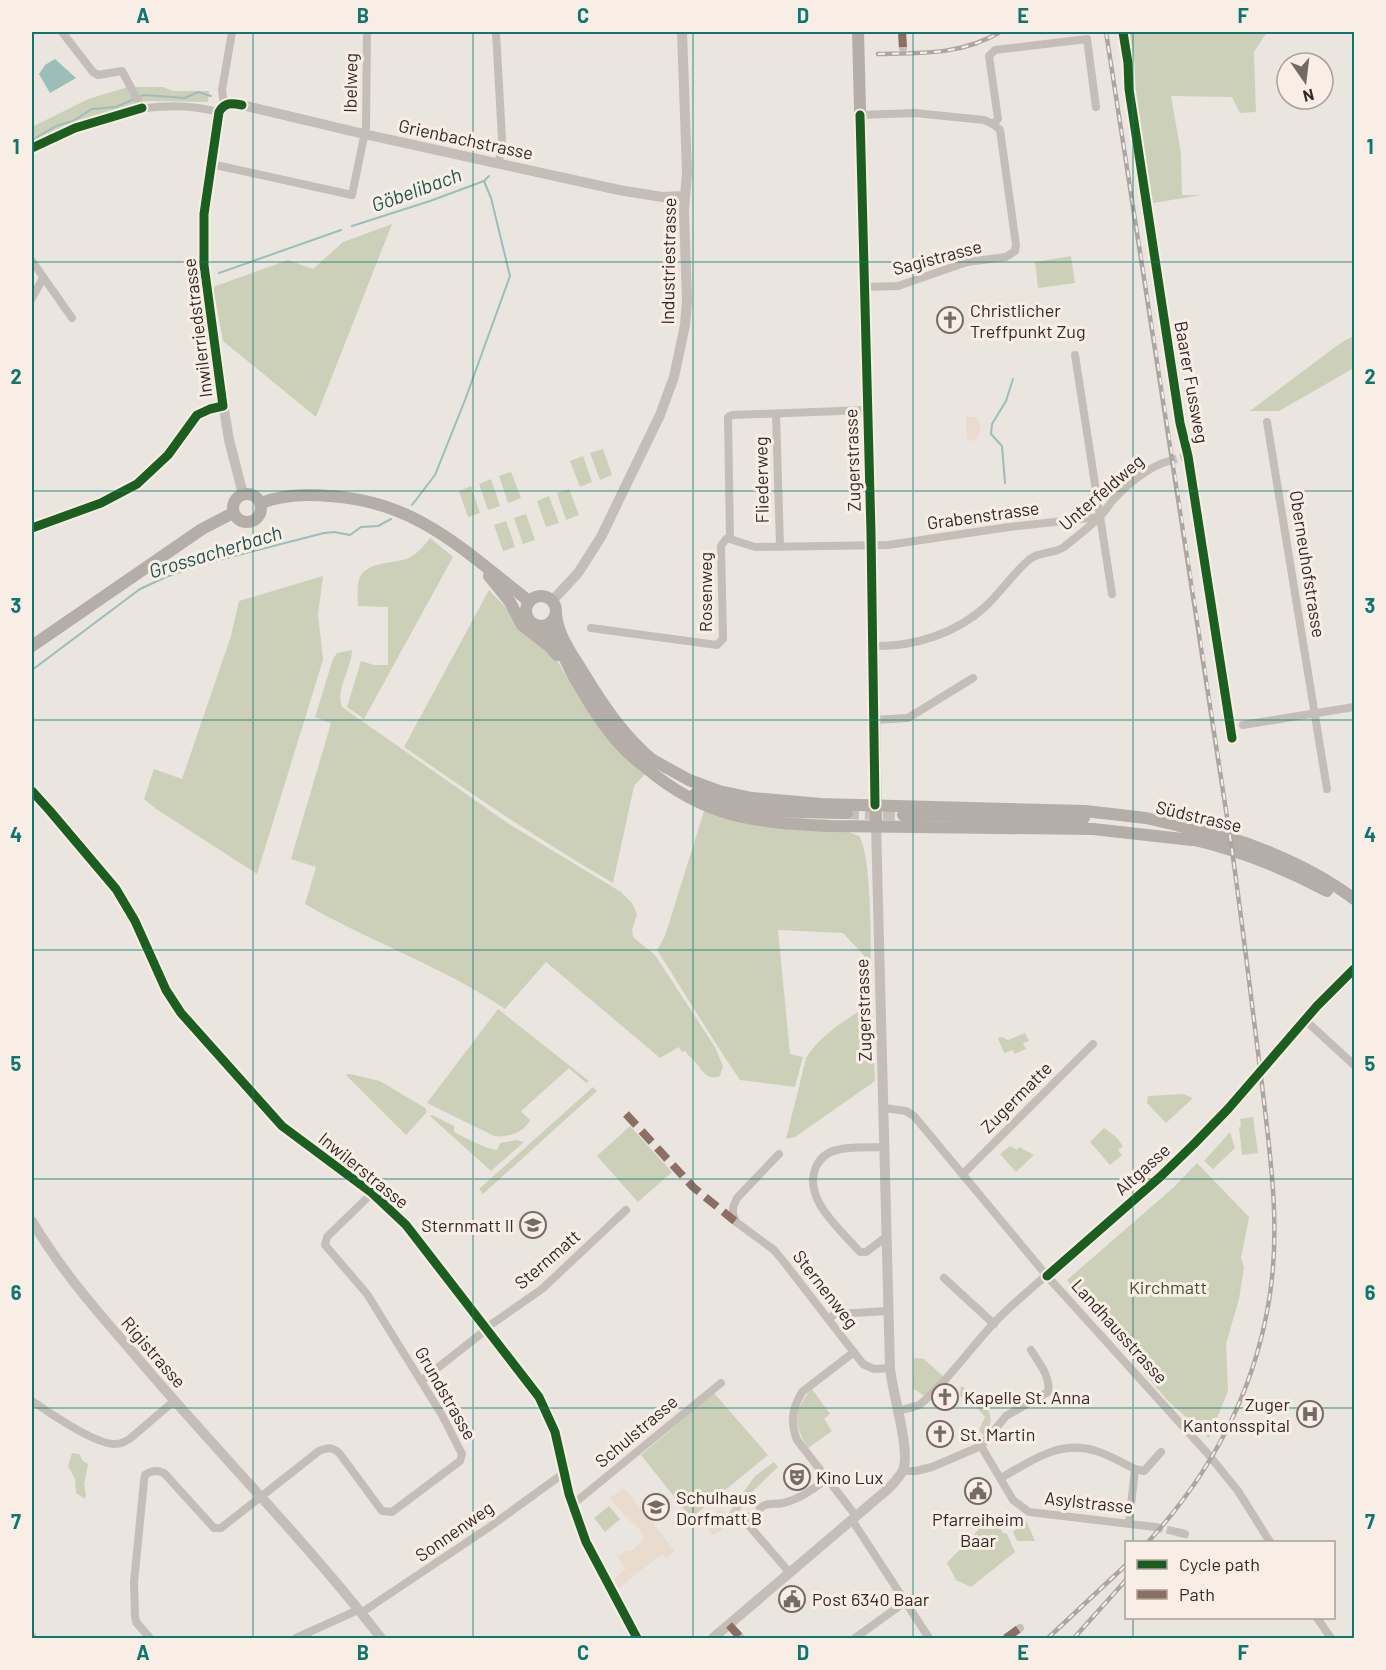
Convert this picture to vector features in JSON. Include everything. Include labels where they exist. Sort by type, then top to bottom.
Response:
[{"type":"main road","name":"Zugerstrasse","points":[[858,32],[876,825]]},
{"type":"main road","points":[[243,494],[254,495],[261,503],[260,515],[250,522],[242,521],[233,513],[234,501],[243,494]]},
{"type":"main road","points":[[261,503],[298,496],[345,496],[403,512],[439,532],[529,602]]},
{"type":"main road","points":[[32,646],[202,529],[233,513]]},
{"type":"main road","points":[[483,564],[488,576],[513,607],[522,625],[550,646],[574,677]]},
{"type":"main road","points":[[848,813],[777,810],[729,803],[682,782],[648,763],[598,697],[560,633],[556,607],[552,601],[541,596],[529,602],[525,611],[527,618],[531,623],[542,626],[558,647],[574,677],[612,734],[679,792],[713,810],[728,815],[788,824],[1092,829],[1192,840]]},
{"type":"main road","points":[[542,626],[552,621],[556,614]]},
{"type":"main road","points":[[648,763],[719,791],[784,802],[1085,811],[1146,818],[1185,827]]},
{"type":"main road","name":"Südstrasse","points":[[903,815],[1125,820],[1185,827],[1212,833],[1269,854],[1320,878],[1354,899]]},
{"type":"main road","name":"Südstrasse","points":[[1058,819],[1140,828],[1268,862],[1354,906]]},
{"type":"street","points":[[62,32],[93,72],[98,75],[122,71],[139,101]]},
{"type":"street","points":[[32,148],[139,101],[222,108],[222,90],[232,32]]},
{"type":"street","name":"Ibelweg","points":[[211,164],[352,195],[364,134],[367,32]]},
{"type":"street","points":[[496,32],[502,139],[499,164]]},
{"type":"street","name":"Industriestrasse","points":[[552,601],[578,573],[601,537],[668,396],[685,325],[687,172],[682,32]]},
{"type":"street","points":[[902,32],[903,48]]},
{"type":"street","points":[[860,115],[915,113],[984,120],[993,124],[998,119],[989,56],[995,50],[1087,39],[1096,107]]},
{"type":"street","name":"Grienbachstrasse","points":[[222,108],[232,103],[242,105],[638,194],[662,197],[685,196]]},
{"type":"street","name":"Inwilerriedstrasse","points":[[32,528],[101,503],[130,488],[160,464],[197,415],[223,406],[204,265],[204,214],[222,108]]},
{"type":"street","name":"Sagistrasse","points":[[865,287],[898,286],[967,262],[1006,257],[1015,251],[1000,130],[993,124]]},
{"type":"street","points":[[32,261],[72,318]]},
{"type":"street","points":[[32,298],[43,278]]},
{"type":"street","points":[[1075,355],[1112,594]]},
{"type":"street","points":[[223,406],[243,494]]},
{"type":"street","points":[[776,414],[867,410]]},
{"type":"street","name":"Rosenweg","points":[[591,628],[717,645],[723,639],[721,546],[726,539],[730,539],[728,417],[776,414]]},
{"type":"street","name":"Fliederweg","points":[[776,414],[780,546]]},
{"type":"street","name":"Oberneuhofstrasse","points":[[1268,422],[1328,789]]},
{"type":"street","name":"Unterfeldweg","points":[[873,646],[892,646],[927,639],[964,622],[985,607],[1030,560],[1042,552],[1055,551],[1064,547],[1100,517],[1113,500],[1143,474],[1169,461]]},
{"type":"street","name":"Grabenstrasse","points":[[871,546],[1100,517]]},
{"type":"street","points":[[730,539],[755,547],[871,546]]},
{"type":"street","points":[[873,720],[908,718],[973,678]]},
{"type":"street","points":[[1243,724],[1354,707]]},
{"type":"street","name":"Zugerstrasse","points":[[876,825],[890,1368],[904,1452],[903,1471]]},
{"type":"street","points":[[1277,1052],[1354,969]]},
{"type":"street","points":[[1305,1020],[1354,1065]]},
{"type":"street","name":"Zugermatte","points":[[963,1174],[1093,1044]]},
{"type":"street","name":"Altgasse","points":[[897,1411],[918,1405],[928,1397],[994,1324],[1167,1170],[1228,1109],[1252,1079]]},
{"type":"street","name":"Inwilerstrasse","points":[[243,1084],[282,1126],[372,1193],[406,1226],[539,1397],[551,1420],[572,1505],[586,1542],[637,1638]]},
{"type":"street","name":"Landhausstrasse","points":[[884,1108],[906,1111],[914,1116],[1047,1276],[1208,1454],[1238,1491],[1268,1541]]},
{"type":"street","points":[[884,1147],[836,1150],[825,1155],[817,1163],[812,1184],[816,1199],[822,1208],[860,1252],[866,1252],[886,1237]]},
{"type":"street","name":"Sternenweg","points":[[779,1154],[737,1198],[733,1207],[736,1222],[774,1250],[867,1367],[890,1368]]},
{"type":"street","name":"Grundstrasse","points":[[261,1498],[319,1450],[328,1447],[340,1454],[382,1511],[392,1512],[460,1461],[462,1454],[421,1381],[367,1294],[325,1245],[327,1238],[372,1193]]},
{"type":"street","name":"Sternmatt","points":[[421,1381],[487,1328],[542,1289],[626,1210]]},
{"type":"street","name":"Rigistrasse","points":[[32,1221],[88,1301],[381,1638]]},
{"type":"street","points":[[944,1278],[994,1324]]},
{"type":"street","points":[[828,1319],[835,1314],[888,1311]]},
{"type":"street","points":[[713,1638],[888,1489],[903,1471],[932,1467],[981,1446],[1006,1416],[1048,1392],[1048,1381],[1031,1350]]},
{"type":"street","points":[[854,1352],[802,1392],[796,1401],[792,1417],[793,1429],[797,1440],[844,1501],[929,1638]]},
{"type":"street","name":"Schulstrasse","points":[[572,1505],[721,1383]]},
{"type":"street","points":[[32,1401],[66,1423],[112,1444],[132,1437],[174,1401]]},
{"type":"street","name":"Asylstrasse","points":[[981,1446],[1013,1500],[1029,1512],[1155,1527]]},
{"type":"street","points":[[1000,1478],[1053,1449],[1080,1447],[1098,1451],[1135,1469],[1144,1470],[1161,1452]]},
{"type":"street","points":[[1129,1523],[1135,1469]]},
{"type":"street","points":[[150,1638],[136,1622],[134,1582],[145,1475],[158,1470],[164,1473],[214,1528],[221,1528],[261,1498]]},
{"type":"street","name":"Sonnenweg","points":[[296,1638],[360,1612],[469,1540],[564,1473]]},
{"type":"street","points":[[763,1506],[768,1503],[782,1504],[797,1499],[827,1479]]},
{"type":"street","points":[[746,1520],[789,1572]]},
{"type":"street","points":[[855,1638],[905,1602]]},
{"type":"street","points":[[1318,1619],[1331,1638]]},
{"type":"street","points":[[729,1625],[741,1638]]},
{"type":"street","points":[[1006,1638],[1020,1628]]},
{"type":"green space","points":[[1123,32],[1267,32],[1254,52],[1256,112],[1240,113],[1232,97],[1171,96],[1181,153],[1182,195],[1202,195],[1147,204],[1129,89]]},
{"type":"green space","points":[[128,87],[209,91],[208,102],[146,101],[56,131],[32,143],[32,127],[88,99]]},
{"type":"green space","points":[[392,224],[316,417],[223,341],[213,287],[288,260],[313,269],[343,242]]},
{"type":"green space","points":[[1071,256],[1075,283],[1038,288],[1035,262]]},
{"type":"green space","points":[[1354,336],[1354,368],[1279,411],[1250,411],[1342,342]]},
{"type":"green space","points":[[603,449],[612,475],[600,480],[590,453]]},
{"type":"green space","points":[[583,456],[592,482],[580,487],[570,461]]},
{"type":"green space","points":[[511,472],[521,498],[508,503],[499,476]]},
{"type":"green space","points":[[491,479],[500,506],[488,510],[479,484]]},
{"type":"green space","points":[[471,486],[480,513],[468,517],[459,491]]},
{"type":"green space","points":[[569,489],[579,515],[566,520],[557,493]]},
{"type":"green space","points":[[549,496],[559,523],[546,527],[537,501]]},
{"type":"green space","points":[[526,514],[535,540],[523,544],[514,518]]},
{"type":"green space","points":[[506,521],[515,547],[503,551],[494,525]]},
{"type":"green space","points":[[430,538],[453,557],[364,719],[347,707],[361,661],[374,665],[388,665],[388,607],[358,606],[360,577],[369,568],[409,558]]},
{"type":"green space","points":[[323,576],[318,614],[323,660],[257,874],[144,799],[154,769],[182,779],[231,636],[239,601]]},
{"type":"green space","points":[[489,590],[556,659],[594,720],[645,774],[634,786],[613,883],[507,817],[404,747]]},
{"type":"green space","points":[[352,650],[342,686],[340,700],[342,707],[509,824],[621,892],[632,903],[637,914],[632,930],[633,937],[655,955],[715,1047],[723,1066],[720,1076],[712,1077],[706,1074],[679,1047],[660,1058],[546,962],[505,1009],[456,980],[305,904],[316,867],[291,859],[331,723],[315,717],[333,659],[337,653]]},
{"type":"green space","points":[[704,811],[756,824],[846,831],[859,836],[863,845],[870,897],[871,963],[843,933],[778,930],[790,1054],[803,1057],[795,1087],[740,1080],[657,950],[665,936]]},
{"type":"green space","points":[[871,1004],[875,1081],[795,1137],[786,1139],[806,1058],[827,1034]]},
{"type":"green space","points":[[498,1009],[589,1081],[586,1083],[569,1068],[521,1111],[530,1120],[524,1128],[515,1134],[494,1136],[427,1103]]},
{"type":"green space","points":[[1025,1033],[1029,1041],[1023,1043],[1026,1049],[1014,1054],[1013,1050],[1004,1053],[998,1038],[1008,1040]]},
{"type":"green space","points":[[346,1075],[380,1081],[425,1108],[427,1112],[406,1135]]},
{"type":"green space","points":[[593,1087],[597,1091],[483,1194],[479,1189]]},
{"type":"green space","points":[[1183,1094],[1193,1098],[1166,1123],[1147,1103],[1148,1096]]},
{"type":"green space","points":[[430,1116],[454,1126],[454,1132],[491,1149],[497,1150],[500,1143],[517,1140],[524,1142],[491,1171]]},
{"type":"green space","points":[[1253,1117],[1258,1153],[1242,1155],[1240,1119]]},
{"type":"green space","points":[[630,1126],[672,1172],[638,1202],[597,1156]]},
{"type":"green space","points":[[1104,1128],[1123,1146],[1118,1150],[1122,1155],[1110,1165],[1090,1142]]},
{"type":"green space","points":[[1230,1132],[1235,1148],[1213,1169],[1204,1161]]},
{"type":"green space","points":[[1010,1146],[1017,1150],[1019,1147],[1034,1155],[1016,1172],[1000,1154]]},
{"type":"green space","name":"Kirchmatt","points":[[1197,1163],[1249,1217],[1241,1258],[1244,1267],[1239,1299],[1226,1344],[1228,1391],[1209,1438],[1167,1400],[1067,1280],[1173,1188]]},
{"type":"green space","points":[[914,1358],[924,1359],[944,1377],[924,1396],[913,1388]]},
{"type":"green space","points":[[961,1386],[981,1401],[990,1413],[989,1428],[984,1436],[979,1430],[985,1417],[975,1405],[960,1396]]},
{"type":"green space","points":[[812,1389],[830,1414],[824,1419],[832,1431],[808,1448],[800,1432],[797,1417],[801,1404]]},
{"type":"green space","points":[[714,1393],[768,1455],[691,1518],[641,1455]]},
{"type":"green space","points":[[72,1453],[79,1454],[88,1464],[84,1485],[85,1499],[76,1493],[75,1479],[68,1466]]},
{"type":"green space","points":[[774,1462],[778,1467],[754,1490],[733,1520],[728,1514],[755,1476]]},
{"type":"green space","points":[[609,1506],[620,1519],[605,1532],[594,1518]]},
{"type":"green space","points":[[992,1515],[1003,1533],[1007,1534],[1015,1552],[971,1587],[956,1580],[947,1563]]},
{"type":"green space","points":[[1026,1520],[1035,1541],[1017,1541],[1013,1532]]},
{"type":"shaded area","points":[[966,417],[977,417],[981,428],[976,440],[967,441]]},
{"type":"shaded area","points":[[624,1488],[675,1551],[666,1558],[662,1554],[619,1588],[614,1579],[626,1569],[618,1557],[642,1542],[644,1537],[635,1523],[633,1524],[626,1517],[610,1498]]},
{"type":"shaded area","points":[[721,1508],[730,1519],[722,1530],[713,1535],[703,1523]]},
{"type":"water","points":[[55,59],[76,78],[50,93],[39,74],[45,65]]},
{"type":"waterway","points":[[32,140],[56,126],[73,121],[92,109],[116,107],[144,95],[185,98],[198,92],[211,96]]},
{"type":"waterway","name":"Göbelibach","points":[[352,226],[430,201],[484,181],[489,176]]},
{"type":"waterway","name":"Grossacherbach","points":[[412,505],[435,475],[510,276],[491,198],[484,181]]},
{"type":"waterway","name":"Göbelibach","points":[[219,273],[341,230]]},
{"type":"waterway","points":[[1005,483],[1002,446],[991,434],[992,424],[1006,401],[1013,379]]},
{"type":"waterway","name":"Grossacherbach","points":[[32,670],[140,589],[166,577],[199,565],[324,533],[350,535],[361,527],[378,526],[391,519]]},
{"type":"tunnel","points":[[1169,461],[1188,456]]},
{"type":"tunnel","points":[[847,813],[903,815]]},
{"type":"tunnel","points":[[1252,1079],[1277,1052]]},
{"type":"tunnel","points":[[748,1518],[763,1506]]},
{"type":"tunnel","points":[[1155,1527],[1177,1532]]},
{"type":"railway","points":[[878,54],[925,53],[956,49],[986,40],[1000,32]]},
{"type":"railway","points":[[1106,32],[1231,843],[1267,1130],[1274,1212],[1270,1294],[1254,1363],[1242,1396],[1211,1458],[1192,1487],[1149,1541]]},
{"type":"railway","points":[[1048,1638],[1125,1566]]},
{"type":"railway","points":[[1074,1638],[1125,1581]]},
{"type":"marked path","points":[[902,32],[903,48]]},
{"type":"marked path","points":[[626,1114],[693,1187],[736,1222]]},
{"type":"marked path","points":[[729,1625],[741,1638]]},
{"type":"marked path","points":[[1006,1638],[1020,1628]]},
{"type":"cycle path","name":"Baarer Fussweg","points":[[1123,32],[1129,89],[1180,423],[1188,456],[1232,738]]},
{"type":"cycle path","points":[[32,528],[101,503],[137,484],[168,455],[197,415],[223,406],[204,265],[204,214],[219,112],[229,104],[242,105]]},
{"type":"cycle path","points":[[32,148],[75,128],[142,108]]},
{"type":"cycle path","points":[[860,115],[871,533],[875,805]]},
{"type":"cycle path","points":[[32,791],[116,889],[135,921],[166,990],[181,1013],[282,1126],[372,1193],[406,1225],[539,1397],[555,1432],[569,1494],[586,1542],[637,1638]]},
{"type":"cycle path","points":[[1047,1276],[1193,1145],[1228,1109],[1317,1006],[1354,969]]},
{"type":"place","name":"Christlicher Treffpunkt Zug","points":[[950,320]]},
{"type":"place","name":"Sternmatt II","points":[[533,1225]]},
{"type":"place","name":"Kapelle St. Anna","points":[[945,1397]]},
{"type":"place","name":"Zuger Kantonsspital","points":[[1310,1414]]},
{"type":"place","name":"St. Martin","points":[[940,1434]]},
{"type":"place","name":"Kino Lux","points":[[797,1477]]},
{"type":"place","name":"Pfarreiheim Baar","points":[[978,1491]]},
{"type":"place","name":"Schulhaus Dorfmatt B","points":[[656,1507]]},
{"type":"place","name":"Post 6340 Baar","points":[[792,1599]]}]
